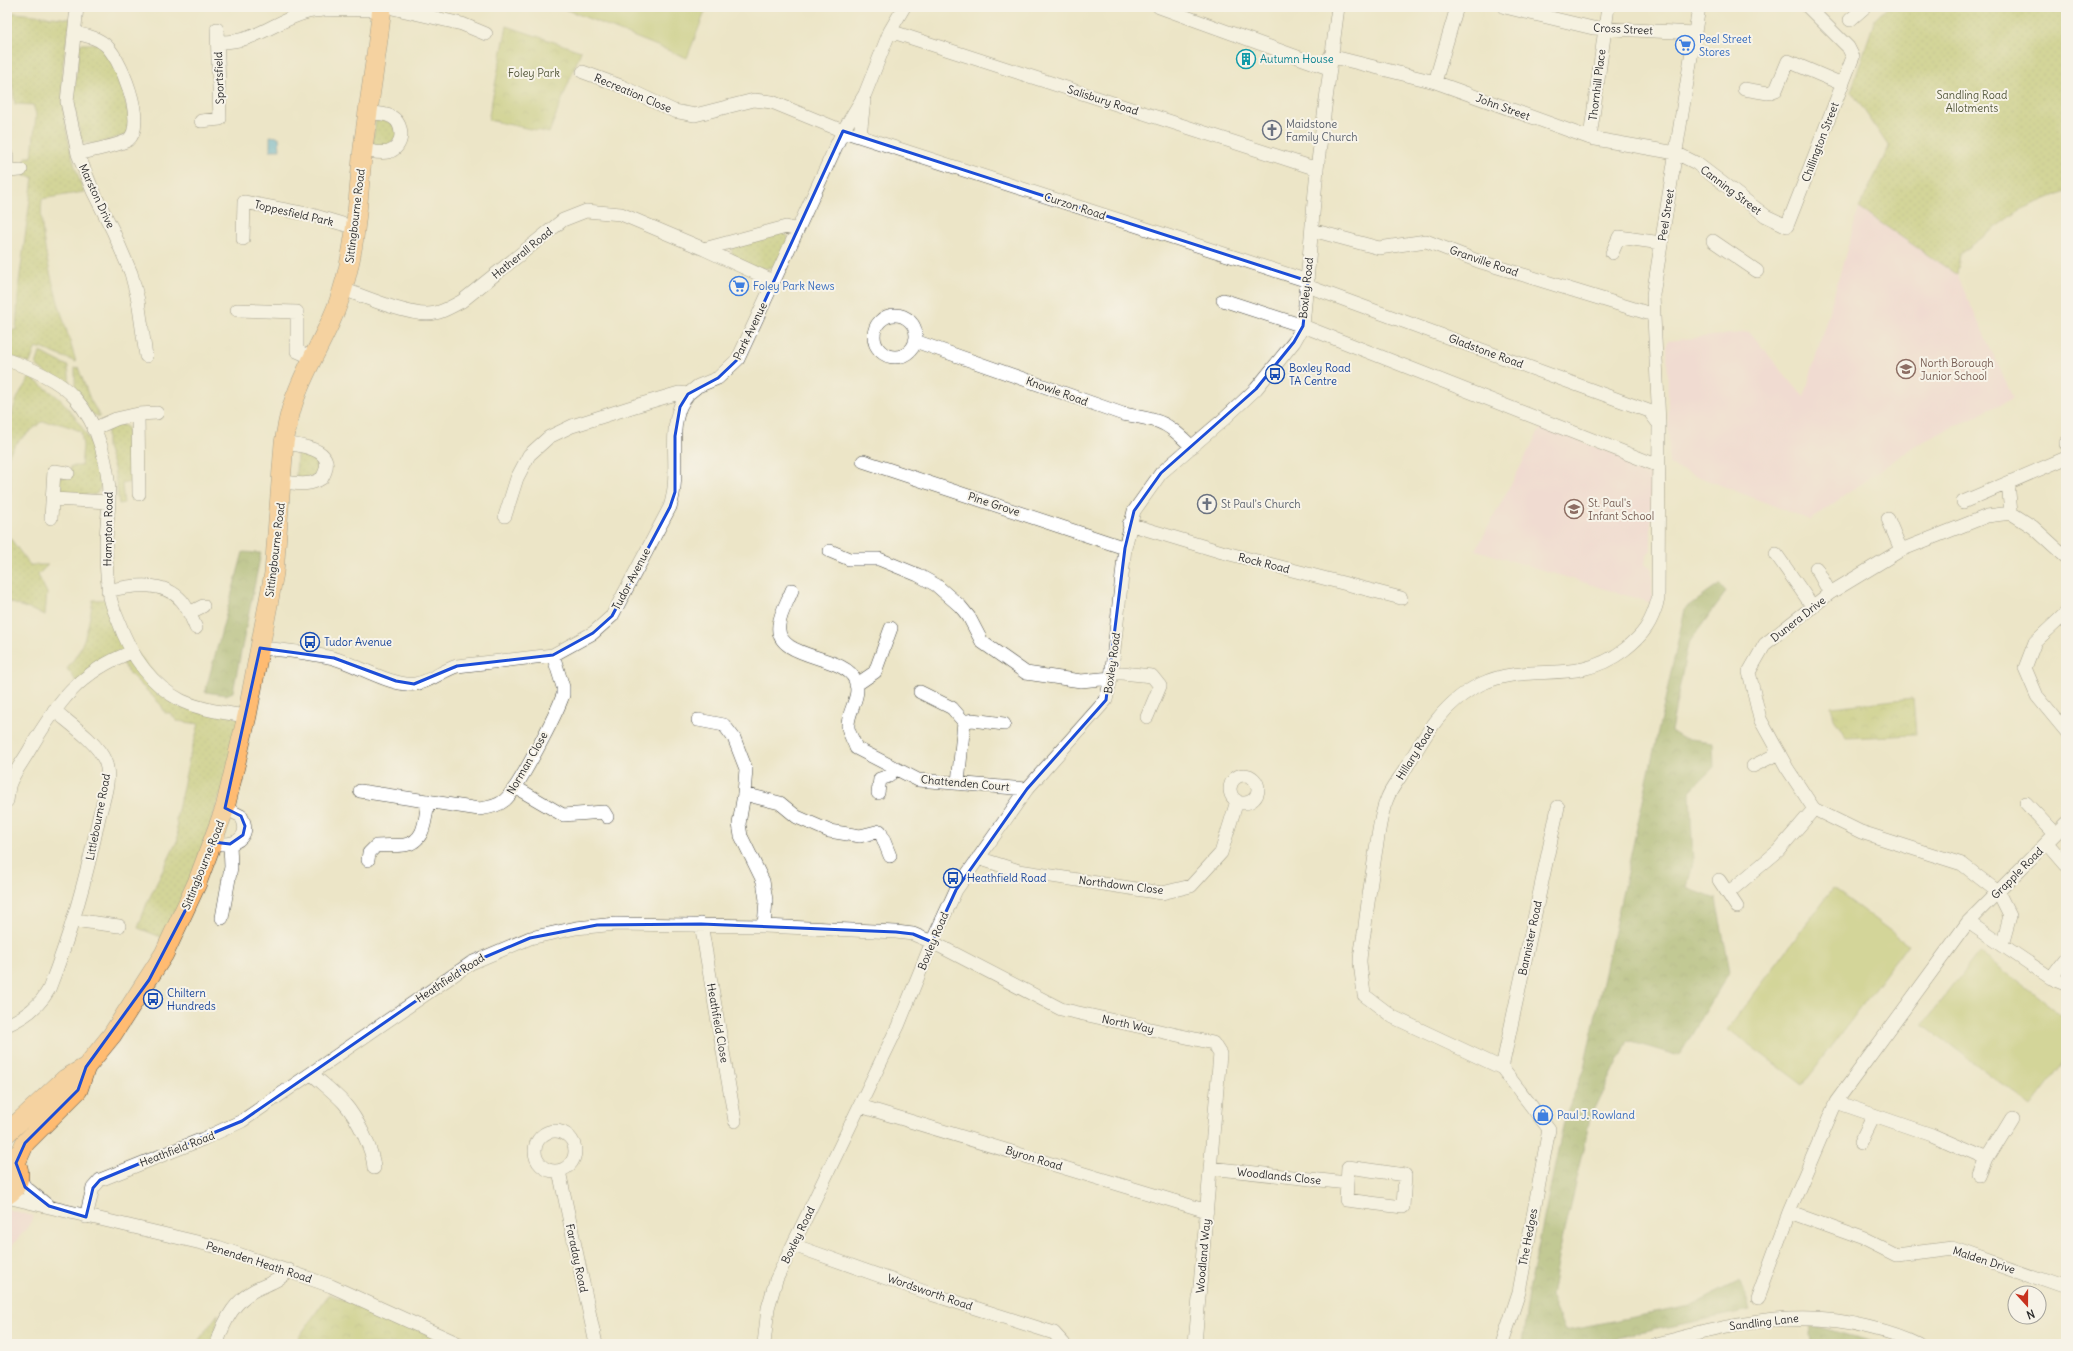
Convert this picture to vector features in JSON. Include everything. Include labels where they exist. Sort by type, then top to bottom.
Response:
[{"type":"highway","name":"Sittingbourne Road","points":[[7,1196],[15,1189],[14,1165],[25,1143],[78,1090],[86,1067],[126,1014],[164,954],[197,883],[221,843],[225,808],[247,716],[274,573],[284,443],[297,393],[343,289],[356,228],[367,113],[384,8]]},
{"type":"highway","name":"Sittingbourne Road","points":[[7,1133],[65,1079],[86,1067]]},
{"type":"street","name":"Marston Drive","points":[[77,7],[67,102],[78,154],[93,191],[113,231],[131,273],[148,333],[146,356]]},
{"type":"street","name":"Park Avenue","points":[[505,516],[517,478],[529,455],[549,437],[572,426],[635,406],[679,393],[688,394],[698,386],[718,378],[738,360],[843,131],[865,94],[890,31],[904,7]]},
{"type":"street","name":"John Street","points":[[1159,7],[1329,62],[1435,82],[1590,138],[1676,153]]},
{"type":"street","name":"Boxley Road","points":[[764,1344],[768,1308],[776,1280],[898,1026],[932,942],[956,890],[1027,788],[1106,700],[1112,675],[1125,548],[1129,524],[1134,511],[1161,473],[1192,447],[1256,388],[1294,342],[1303,326],[1308,284],[1317,169],[1329,62],[1338,7]]},
{"type":"street","points":[[1435,82],[1457,7]]},
{"type":"street","name":"Cross Street","points":[[1505,7],[1593,28],[1695,33]]},
{"type":"street","name":"Thornhill Place","points":[[1590,138],[1608,7]]},
{"type":"street","name":"Peel Street","points":[[1659,424],[1654,291],[1699,7]]},
{"type":"street","name":"Chillington Street","points":[[1787,226],[1853,57],[1848,47],[1808,7]]},
{"type":"street","points":[[1850,20],[1865,7]]},
{"type":"street","name":"Sportsfield","points":[[201,121],[220,119],[218,36],[229,42],[252,38],[287,20],[309,12],[384,8],[462,24],[486,34]]},
{"type":"street","name":"Salisbury Road","points":[[890,31],[1317,169]]},
{"type":"street","points":[[74,33],[92,37],[104,43],[114,54],[121,66],[136,114],[134,133],[128,140],[78,154]]},
{"type":"street","points":[[1744,89],[1768,93],[1776,90],[1788,61],[1842,84]]},
{"type":"street","name":"Recreation Close","points":[[584,72],[621,86],[674,111],[695,115],[754,100],[772,102],[843,131]]},
{"type":"street","points":[[860,136],[865,94]]},
{"type":"street","points":[[363,150],[388,152],[398,145],[402,133],[396,120],[391,116],[367,113]]},
{"type":"street","name":"Curzon Road","points":[[843,131],[1308,284]]},
{"type":"street","name":"Canning Street","points":[[1676,153],[1696,163],[1766,216],[1787,226]]},
{"type":"street","points":[[7,156],[7,171],[22,170]]},
{"type":"street","name":"Toppesfield Park","points":[[243,239],[244,202],[312,215],[356,228]]},
{"type":"street","name":"Hatherall Road","points":[[343,289],[405,310],[426,314],[446,310],[462,301],[563,220],[586,211],[621,214],[704,249],[774,281]]},
{"type":"street","points":[[704,249],[786,227],[797,230]]},
{"type":"street","name":"Granville Road","points":[[1312,230],[1379,248],[1426,241],[1478,261],[1654,316]]},
{"type":"street","points":[[1612,253],[1619,236],[1662,243]]},
{"type":"street","points":[[1713,241],[1757,270]]},
{"type":"street","name":"Gladstone Road","points":[[1308,284],[1649,411],[1659,424]]},
{"type":"street","points":[[1222,300],[1303,326],[1659,466]]},
{"type":"street","points":[[237,310],[297,312],[297,351],[313,358]]},
{"type":"street","name":"Knowle Road","points":[[915,341],[1123,414],[1158,420],[1174,429],[1192,447]]},
{"type":"street","name":"Hampton Road","points":[[7,360],[42,374],[74,397],[93,429],[103,454],[108,475],[109,502],[106,542],[108,591],[119,624],[132,652],[153,680],[172,695],[206,708],[247,716]]},
{"type":"street","name":"Tudor Avenue","points":[[260,648],[334,658],[355,667],[407,684],[422,683],[448,669],[457,666],[552,654],[593,633],[612,616],[639,562],[670,507],[675,492],[675,436],[680,407],[688,394]]},
{"type":"street","points":[[93,429],[116,419],[138,414],[157,413]]},
{"type":"street","points":[[136,489],[138,414]]},
{"type":"street","name":"Hillary Road","points":[[1549,1129],[1502,1068],[1393,1017],[1364,995],[1360,961],[1381,817],[1387,798],[1427,732],[1442,712],[1463,694],[1494,678],[1508,675],[1557,673],[1582,670],[1598,665],[1613,658],[1643,632],[1653,618],[1658,599],[1659,424]]},
{"type":"street","points":[[282,482],[313,483],[322,478],[326,463],[319,452],[312,448],[284,443]]},
{"type":"street","points":[[1963,502],[2066,458]]},
{"type":"street","name":"Pine Grove","points":[[863,461],[1125,548]]},
{"type":"street","points":[[51,518],[54,471],[68,473]]},
{"type":"street","points":[[2008,483],[2011,513],[2033,527],[2066,557]]},
{"type":"street","points":[[53,499],[109,502]]},
{"type":"street","name":"Dunera Drive","points":[[1814,810],[1760,719],[1749,672],[1765,644],[1830,593],[1901,550],[1987,516],[2011,513]]},
{"type":"street","points":[[1888,519],[1901,550]]},
{"type":"street","name":"Rock Road","points":[[1129,524],[1222,552],[1401,598]]},
{"type":"street","points":[[830,551],[849,559],[879,559],[918,575],[936,585],[960,606],[982,642],[1026,673],[1081,681],[1112,675],[1152,676],[1160,686],[1147,717]]},
{"type":"street","points":[[1776,554],[1813,607]]},
{"type":"street","points":[[1816,568],[1830,593]]},
{"type":"street","points":[[108,591],[141,586],[158,587],[177,596],[189,613],[196,628]]},
{"type":"street","points":[[792,590],[778,624],[779,635],[786,645],[848,671],[855,680],[856,684],[875,672],[891,628]]},
{"type":"street","points":[[189,613],[203,606]]},
{"type":"street","points":[[2066,613],[2035,642],[2025,668],[2037,696],[2066,731]]},
{"type":"street","points":[[7,802],[9,784],[54,710],[83,678],[109,660],[132,652]]},
{"type":"street","name":"Norman Close","points":[[360,791],[486,808],[504,801],[516,787],[563,695],[563,687],[552,654]]},
{"type":"street","name":"Chattenden Court","points":[[856,684],[857,694],[848,725],[856,748],[918,780],[1027,788]]},
{"type":"street","points":[[920,692],[952,708],[964,722],[958,783]]},
{"type":"street","name":"Littlebourne Road","points":[[7,1025],[33,1010],[45,997],[57,969],[73,920],[92,851],[103,800],[107,767],[104,759],[98,750],[54,710]]},
{"type":"street","points":[[698,720],[724,725],[734,738],[746,769],[739,824],[741,836],[763,881],[766,900],[764,926]]},
{"type":"street","points":[[964,722],[972,720],[1004,724]]},
{"type":"street","points":[[1753,766],[1779,753]]},
{"type":"street","points":[[878,793],[880,779],[889,776],[895,768]]},
{"type":"street","points":[[516,787],[563,815],[604,812],[607,817]]},
{"type":"street","points":[[744,794],[780,803],[797,817],[829,831],[860,836],[880,831],[890,856]]},
{"type":"street","points":[[368,860],[369,853],[376,846],[404,845],[415,841],[422,833],[428,801]]},
{"type":"street","name":"Northdown Close","points":[[978,858],[1019,871],[1162,892],[1191,886],[1221,853],[1237,801]]},
{"type":"street","points":[[2026,803],[2051,839],[2066,865]]},
{"type":"street","name":"Bannister Road","points":[[1502,1068],[1558,807]]},
{"type":"street","points":[[222,918],[230,867],[221,843],[241,838],[244,833],[245,826],[241,816],[225,808]]},
{"type":"street","points":[[1728,893],[1778,851],[1814,810],[1861,832],[1962,864],[1998,892],[2010,916],[2002,945]]},
{"type":"street","name":"Grapple Road","points":[[1757,1299],[1789,1212],[1836,1102],[1968,922],[2066,823]]},
{"type":"street","points":[[1719,880],[1737,907]]},
{"type":"street","points":[[73,920],[119,926]]},
{"type":"street","points":[[1968,922],[2051,978],[2066,984]]},
{"type":"street","name":"Heathfield Road","points":[[86,1217],[93,1188],[100,1180],[226,1130],[260,1111],[471,963],[530,938],[576,928],[616,924],[701,924],[896,932],[913,934],[932,942]]},
{"type":"street","name":"Heathfield Close","points":[[701,924],[735,1122]]},
{"type":"street","name":"North Way","points":[[932,942],[1061,1009],[1212,1042],[1220,1054],[1210,1168]]},
{"type":"street","points":[[2051,978],[2066,958]]},
{"type":"street","points":[[312,1074],[339,1098],[352,1114],[372,1153],[374,1168]]},
{"type":"street","points":[[1836,1102],[1932,1135],[1987,1159]]},
{"type":"street","name":"Byron Road","points":[[860,1106],[1207,1211]]},
{"type":"street","points":[[1860,1143],[1874,1115]]},
{"type":"street","points":[[1980,1176],[1987,1159],[2012,1118]]},
{"type":"street","name":"The Hedges","points":[[1502,1344],[1519,1292],[1549,1129]]},
{"type":"street","name":"Penenden Heath Road","points":[[14,1165],[25,1187],[49,1206]]},
{"type":"street","points":[[1348,1167],[1406,1175],[1403,1207],[1346,1200],[1347,1183],[1348,1167]]},
{"type":"street","name":"Woodlands Close","points":[[1210,1168],[1347,1183]]},
{"type":"street","name":"Woodland Way","points":[[1195,1344],[1210,1168]]},
{"type":"street","name":"Faraday Road","points":[[559,1171],[596,1344]]},
{"type":"street","name":"Penenden Heath Road","points":[[7,1196],[86,1217],[218,1247],[289,1270],[331,1286],[459,1344]]},
{"type":"street","name":"Malden Drive","points":[[1789,1212],[1864,1239],[1896,1255],[1952,1248],[2066,1288]]},
{"type":"street","name":"Wordsworth Road","points":[[793,1245],[931,1294],[1054,1333],[1064,1344]]},
{"type":"street","points":[[217,1344],[225,1320],[236,1305],[254,1290],[278,1281],[289,1270]]},
{"type":"street","name":"Sandling Lane","points":[[1657,1344],[1764,1320],[1806,1318],[1840,1320],[1879,1330],[1918,1344]]},
{"type":"highlighted area","points":[[843,131],[1308,281],[1303,326],[1294,342],[1256,389],[1161,473],[1134,511],[1125,548],[1106,700],[1027,789],[956,890],[932,942],[913,934],[896,932],[701,924],[597,925],[530,938],[471,963],[242,1121],[100,1180],[93,1188],[86,1217],[49,1206],[25,1187],[16,1163],[25,1143],[78,1090],[86,1067],[149,980],[185,911],[213,842],[230,844],[243,835],[245,826],[241,816],[225,808],[260,648],[334,658],[396,681],[414,684],[457,666],[553,655],[593,633],[612,616],[670,507],[675,492],[675,436],[680,407],[688,394],[718,378],[738,359]]},
{"type":"shaded area","name":"North Borough Junior School","points":[[1859,208],[1957,275],[2013,398],[1914,446],[1810,520],[1669,465],[1667,341],[1749,332],[1804,397]]},
{"type":"shaded area","name":"St. Paul's Infant School","points":[[1542,426],[1651,468],[1651,550],[1646,555],[1645,565],[1652,568],[1652,603],[1476,550]]},
{"type":"shaded area","points":[[7,1209],[34,1216],[27,1228],[7,1251]]},
{"type":"green space","points":[[560,7],[707,7],[687,58]]},
{"type":"green space","name":"Sandling Road Allotments","points":[[1888,7],[2066,7],[2066,191],[2020,210],[1960,254],[1957,275],[1859,208],[1889,147],[1851,91],[1875,19]]},
{"type":"green space","points":[[7,12],[71,19],[63,65],[63,109],[71,151],[84,192],[42,199],[41,218],[43,238],[52,281],[76,362],[41,348],[35,349],[30,363],[7,355],[7,330],[16,330],[19,282],[33,177],[24,176],[26,157],[32,157],[36,114],[33,105],[15,104],[7,46]]},
{"type":"green space","name":"Foley Park","points":[[507,26],[581,51],[549,133],[488,120]]},
{"type":"green space","points":[[104,43],[114,54],[133,133],[95,144],[82,142],[73,101],[80,44]]},
{"type":"green space","points":[[376,119],[393,122],[398,136],[389,147],[372,147]]},
{"type":"green space","points":[[782,231],[787,235],[789,241],[779,262],[773,267],[756,268],[739,262],[733,256],[732,247]]},
{"type":"green space","points":[[40,352],[68,366],[71,393],[36,365]]},
{"type":"green space","points":[[78,367],[90,399],[100,417],[91,414],[75,394],[75,368]]},
{"type":"green space","points":[[30,377],[60,399],[84,431],[98,460],[101,474],[101,486],[95,495],[58,493],[57,482],[60,478],[70,476],[71,466],[81,466],[83,446],[81,432],[62,424],[41,422],[21,439],[11,451],[8,469],[11,488],[7,499],[7,448],[10,423],[18,396]]},
{"type":"green space","points":[[123,425],[127,427],[135,460],[134,481],[122,484],[124,503],[119,504],[114,468],[107,447],[107,427]]},
{"type":"green space","points":[[299,451],[313,452],[322,464],[317,477],[298,478],[296,475],[297,454]]},
{"type":"green space","points":[[7,534],[30,565],[48,565],[38,575],[47,593],[45,615],[7,601]]},
{"type":"green space","points":[[243,552],[261,553],[233,692],[226,695],[205,692]]},
{"type":"green space","points":[[1720,584],[1726,592],[1688,644],[1671,731],[1682,738],[1713,742],[1714,767],[1690,791],[1693,862],[1687,888],[1716,899],[1730,971],[1679,1056],[1628,1041],[1590,1119],[1559,1253],[1551,1296],[1565,1330],[1690,1306],[1740,1281],[1749,1310],[1588,1344],[1522,1344],[1529,1291],[1564,1121],[1584,1067],[1685,609]]},
{"type":"green space","points":[[110,599],[125,638],[172,695],[247,716],[171,941],[138,928],[147,903],[178,839],[176,819],[189,759],[199,724],[177,721],[170,713],[165,713],[161,705],[128,672],[119,657],[77,682],[67,669],[78,652],[85,637],[93,600]]},
{"type":"green space","points":[[1913,698],[1916,735],[1846,738],[1834,718],[1831,707]]},
{"type":"green space","points":[[1833,888],[1908,944],[1803,1085],[1728,1029]]},
{"type":"green space","points":[[1979,952],[2066,1018],[2066,1060],[2031,1106],[1923,1024]]},
{"type":"green space","points":[[329,1294],[453,1344],[294,1344]]},
{"type":"green space","points":[[218,1314],[216,1333],[212,1344],[196,1344]]},
{"type":"green space","points":[[1809,1324],[1881,1344],[1811,1344]]},
{"type":"water","points":[[270,136],[279,137],[280,150],[270,150]]},
{"type":"place","name":"Peel Street Stores","points":[[1685,45]]},
{"type":"place","name":"Autumn House","points":[[1246,59]]},
{"type":"place","name":"Maidstone Family Church","points":[[1272,130]]},
{"type":"place","name":"Foley Park News","points":[[739,286]]},
{"type":"place","name":"North Borough Junior School","points":[[1906,369]]},
{"type":"place","name":"Boxley Road TA Centre","points":[[1275,374]]},
{"type":"place","name":"St Paul's Church","points":[[1207,504]]},
{"type":"place","name":"St. Paul's Infant School","points":[[1574,509]]},
{"type":"place","name":"Tudor Avenue","points":[[310,642]]},
{"type":"place","name":"Heathfield Road","points":[[953,878]]},
{"type":"place","name":"Chiltern Hundreds","points":[[153,999]]},
{"type":"place","name":"Paul J. Rowland","points":[[1543,1115]]}]
